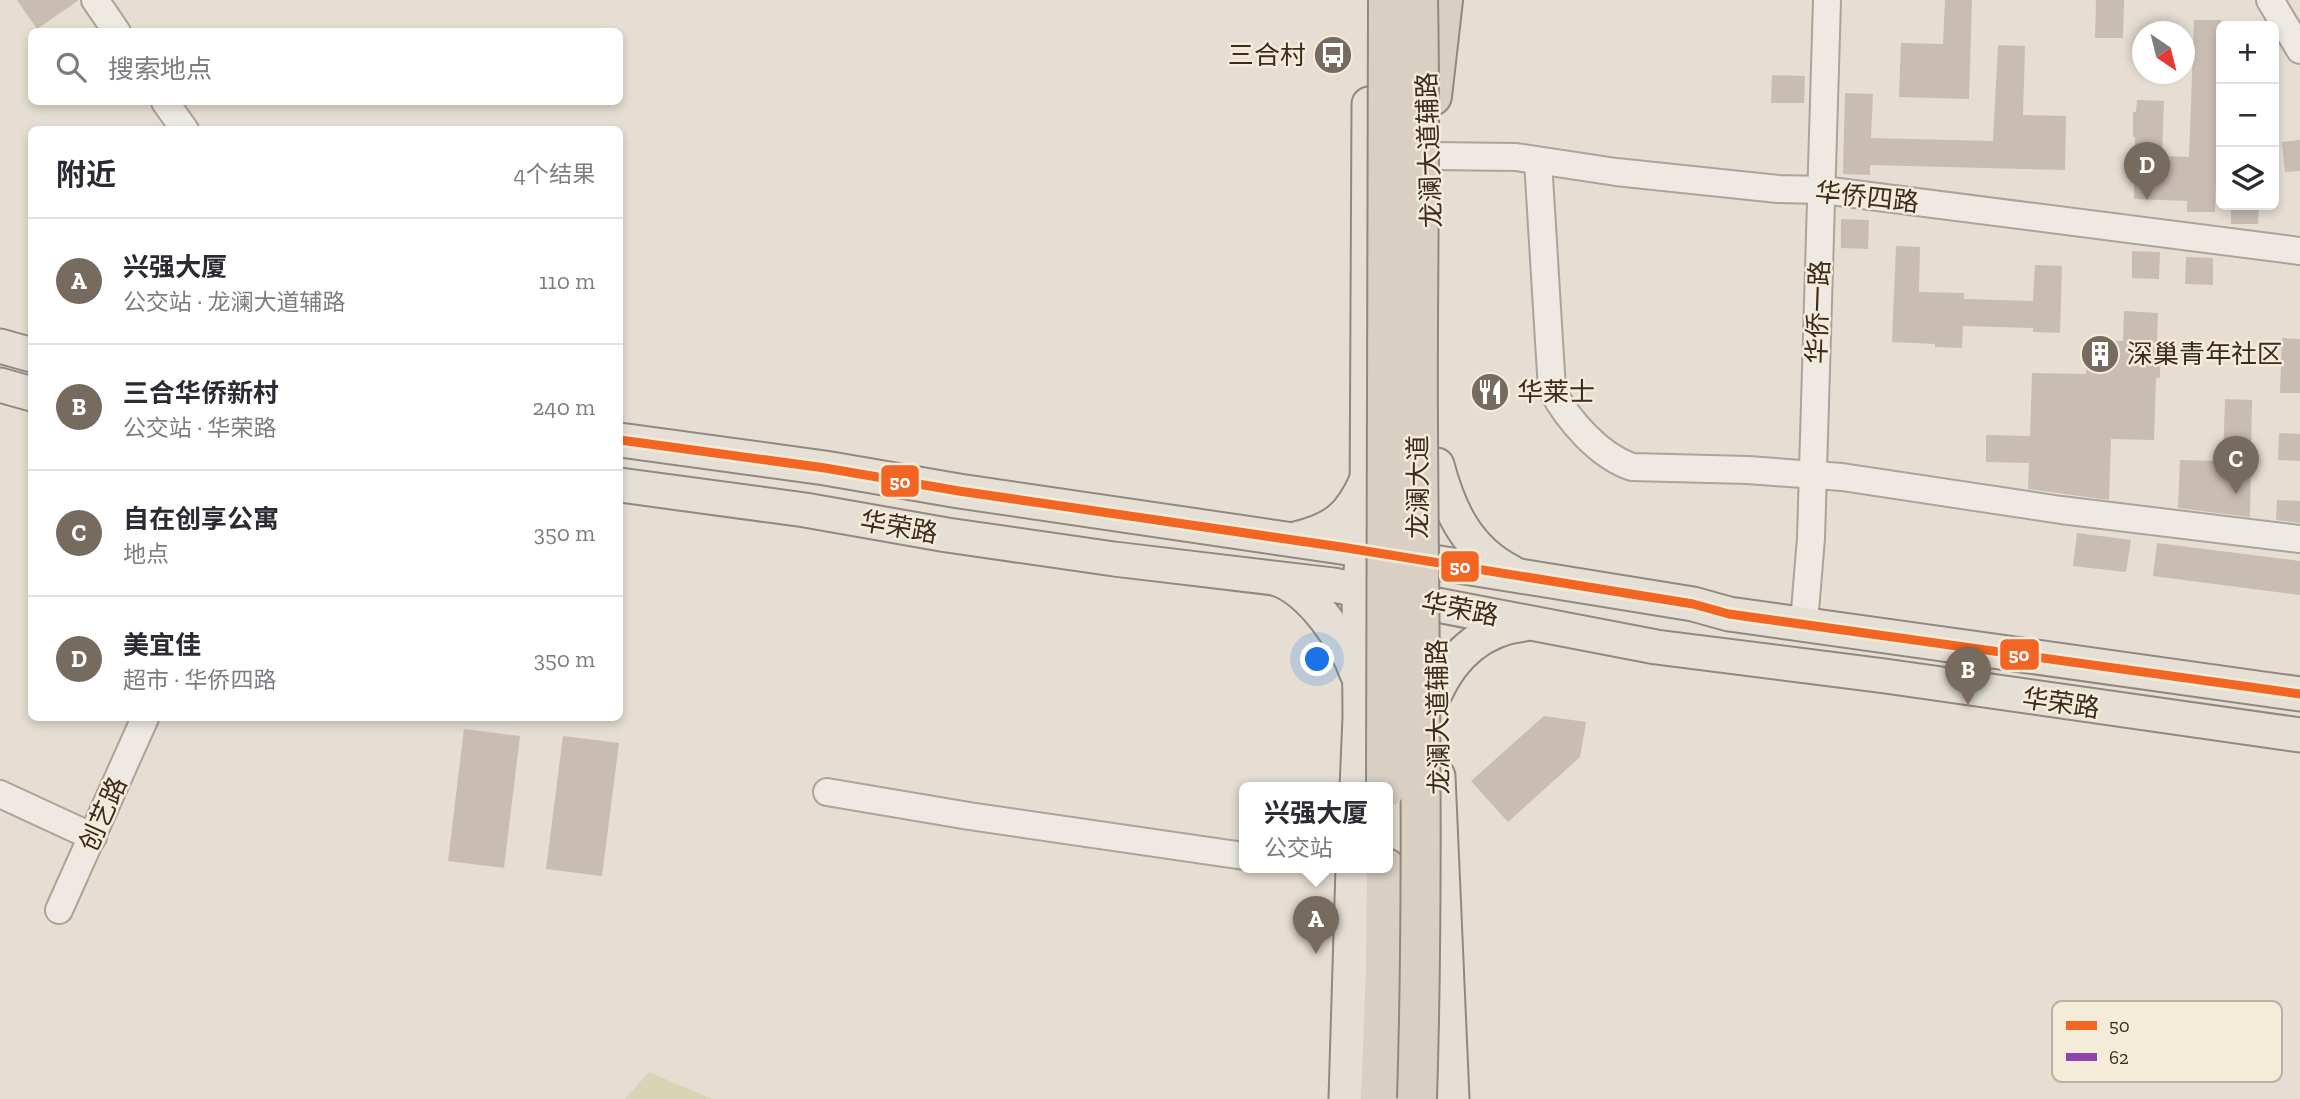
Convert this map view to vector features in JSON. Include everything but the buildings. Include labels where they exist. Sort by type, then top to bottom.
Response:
[{"type":"highway","name":"龙澜大道","points":[[1386,782],[1388,0]]},
{"type":"highway","name":"龙澜大道","points":[[1416,0],[1420,93],[1417,264],[1421,967],[1417,1099]]},
{"type":"highway","points":[[1432,96],[1443,0]]},
{"type":"highway","points":[[1380,1099],[1386,873]]},
{"type":"main road","points":[[1357,782],[1360,717],[1359,589],[1364,551],[1367,479],[1370,0]]},
{"type":"main road","name":"龙澜大道辅路","points":[[1416,0],[1432,96],[1437,474],[1435,709],[1452,1099]]},
{"type":"main road","points":[[0,346],[28,354]]},
{"type":"main road","points":[[0,385],[28,393]]},
{"type":"main road","name":"华荣路","points":[[623,440],[825,468],[959,491],[1364,551],[1693,604],[1729,614],[2300,694]]},
{"type":"main road","points":[[1367,479],[1375,491],[1389,499],[1402,502],[1415,501],[1429,493],[1437,474]]},
{"type":"main road","points":[[1437,474],[1455,518],[1465,534],[1482,553],[1519,576]]},
{"type":"main road","points":[[1289,540],[1310,535],[1339,521],[1351,510],[1367,479]]},
{"type":"main road","name":"华荣路","points":[[623,485],[805,510],[959,537],[1359,589],[1656,647],[1885,676],[2300,735]]},
{"type":"main road","points":[[1271,577],[1294,587],[1310,601],[1342,641],[1359,677]]},
{"type":"main road","points":[[1360,717],[1371,697],[1383,688],[1395,686],[1410,689],[1435,709],[1453,661],[1468,646],[1501,629],[1530,623]]},
{"type":"main road","points":[[1346,1099],[1353,873]]},
{"type":"street","points":[[95,0],[114,28]]},
{"type":"street","name":"华侨一路","points":[[1804,623],[1811,538],[1827,0]]},
{"type":"street","points":[[2270,0],[2298,42]]},
{"type":"street","points":[[167,105],[182,126]]},
{"type":"street","name":"华侨四路","points":[[1432,156],[1516,157],[1558,165],[1682,179],[1783,189],[1823,190],[2300,251]]},
{"type":"street","points":[[1538,161],[1552,390],[1567,413],[1600,450],[1614,461],[1632,467],[1748,470],[1842,477],[2131,519],[2300,539]]},
{"type":"street","name":"创艺路","points":[[59,910],[144,721]]},
{"type":"street","points":[[827,792],[968,816],[1239,855]]},
{"type":"street","points":[[0,794],[93,837]]},
{"type":"shaded area","points":[[649,1072],[712,1099],[625,1099]]},
{"type":"transit line","name":"50","points":[[623,440],[825,468],[959,491],[1341,547],[1693,604],[1729,614],[2300,694]]},
{"type":"place","name":"三合村","points":[[1333,55]]},
{"type":"place","name":"美宜佳","points":[[2147,200]]},
{"type":"place","name":"深巢青年社区","points":[[2100,354]]},
{"type":"place","name":"华莱士","points":[[1490,392]]},
{"type":"place","name":"自在创享公寓","points":[[2236,494]]},
{"type":"place","name":"三合华侨新村","points":[[1968,705]]},
{"type":"place","name":"兴强大厦","points":[[1316,954]]}]
